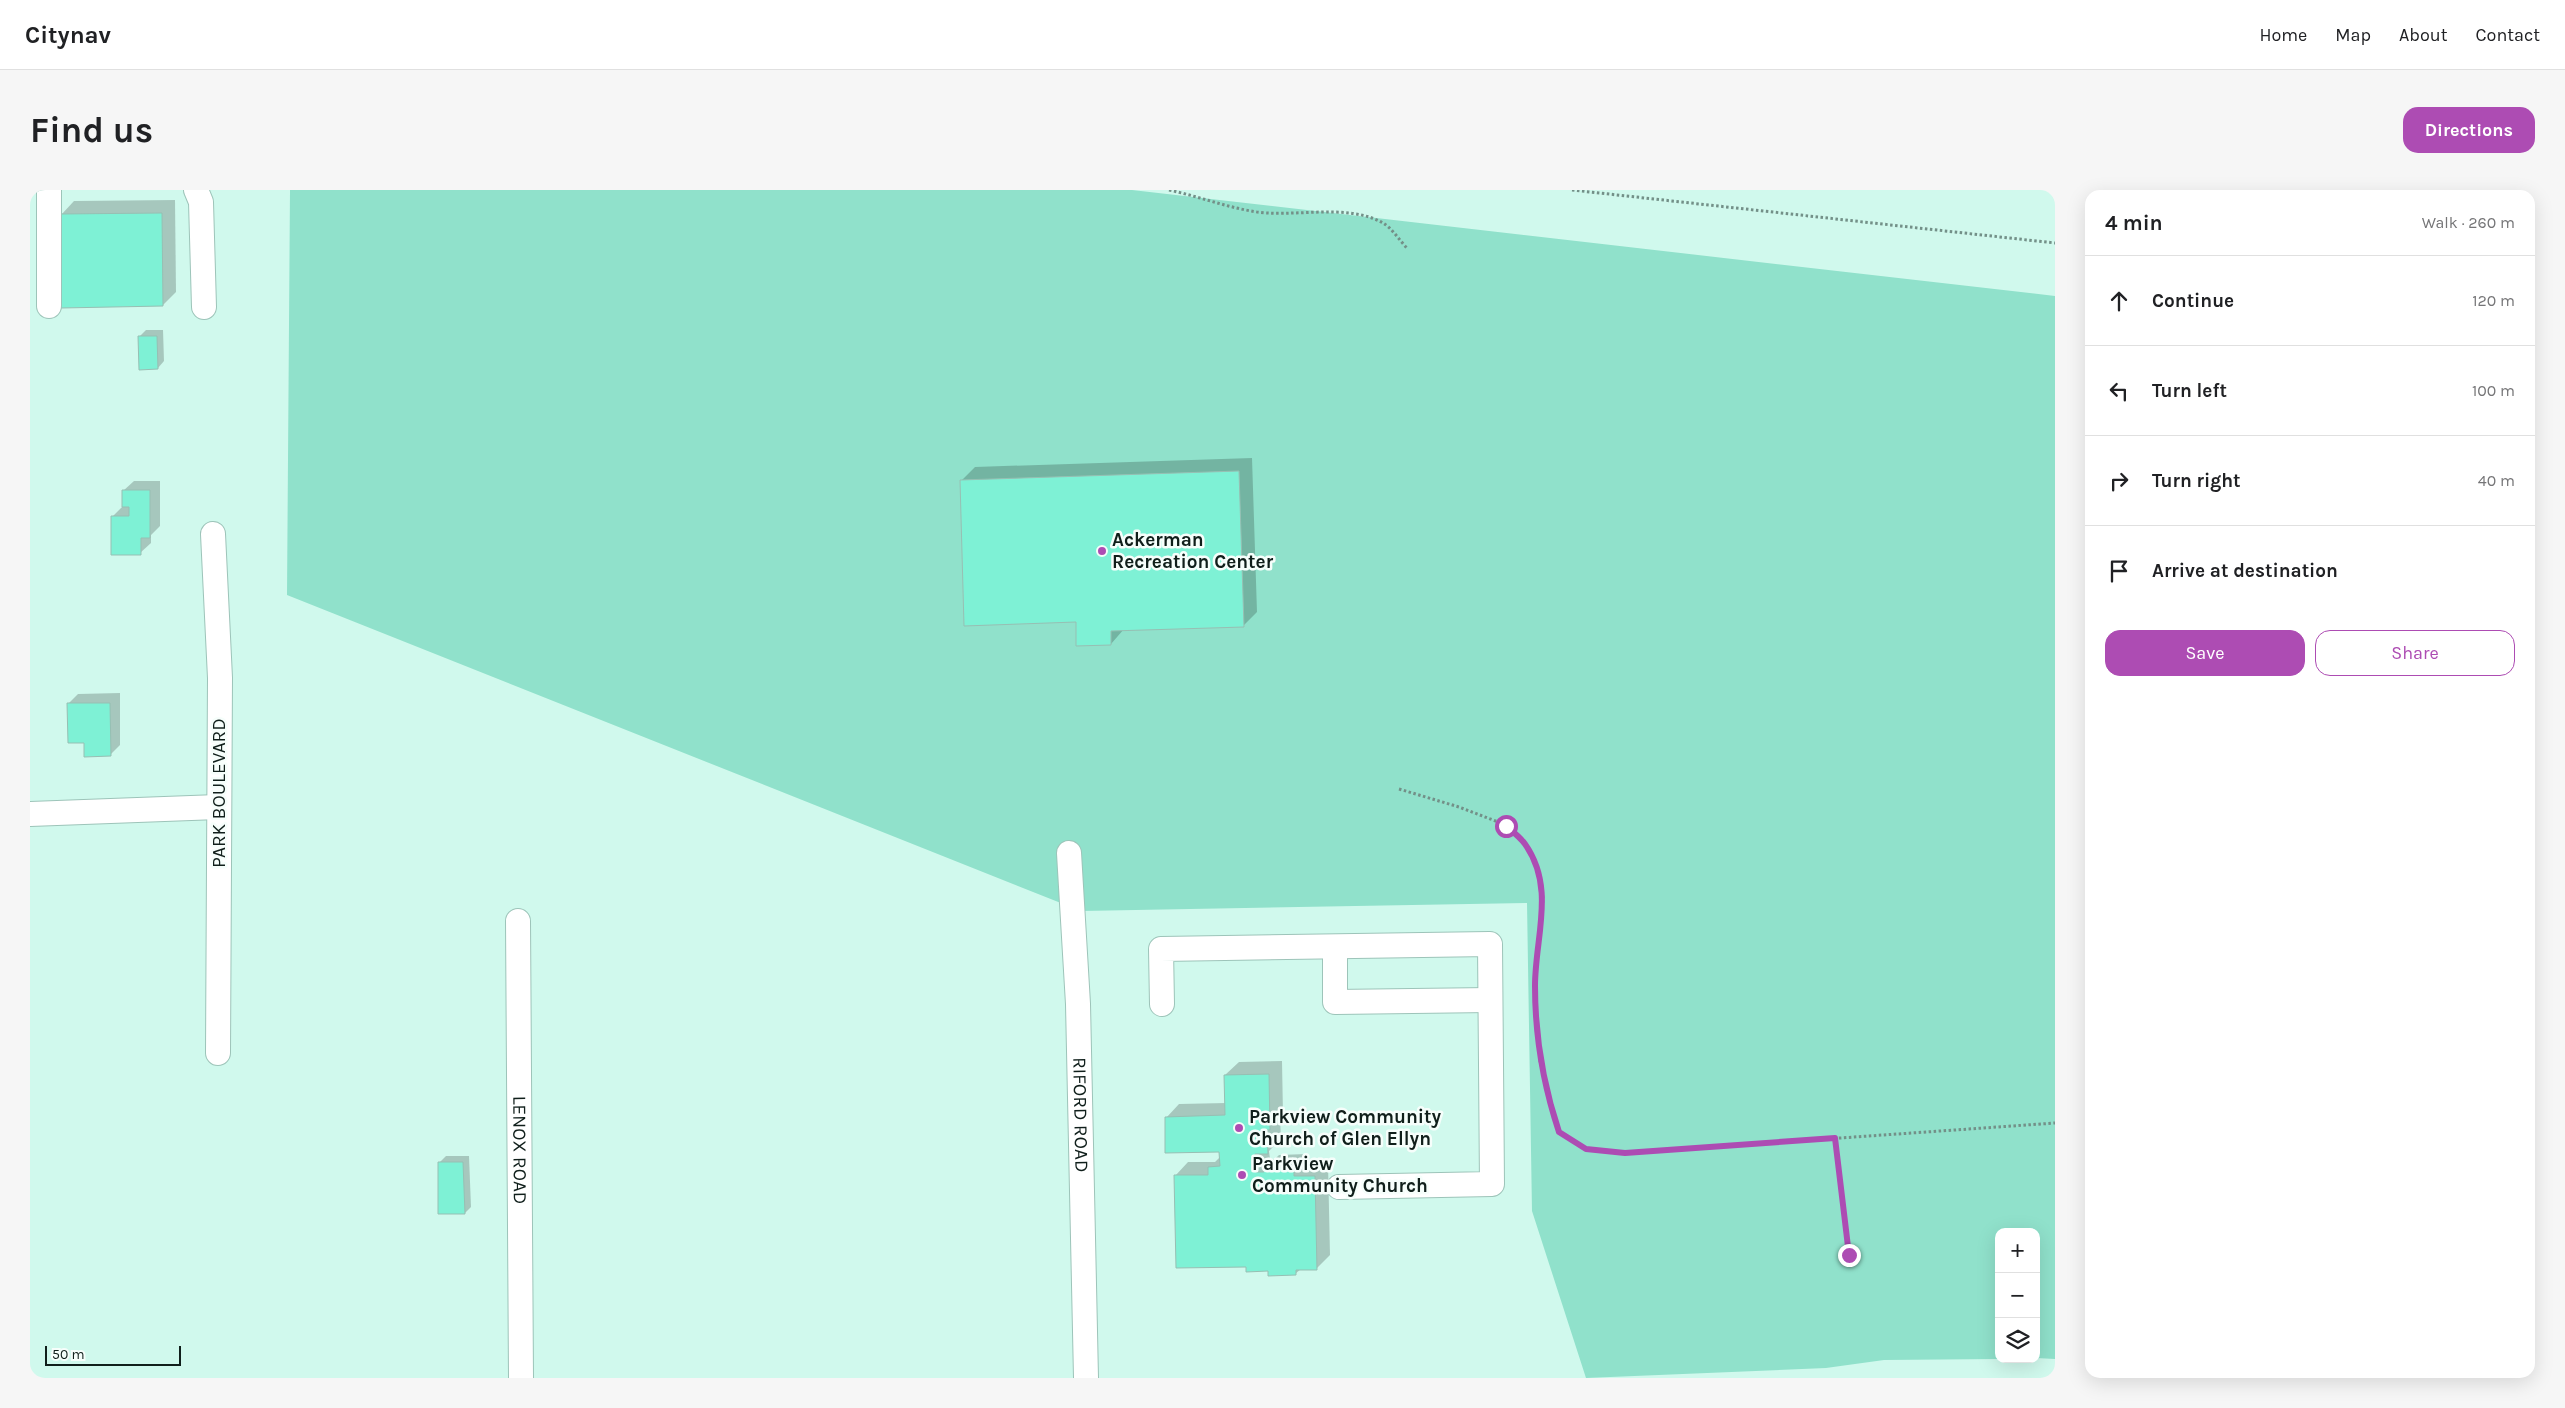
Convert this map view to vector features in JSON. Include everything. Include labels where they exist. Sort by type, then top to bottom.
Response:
[{"type":"street","points":[[48,190],[49,306]]},
{"type":"street","points":[[196,190],[201,202],[204,307]]},
{"type":"street","name":"PARK BOULEVARD","points":[[213,534],[220,678],[218,1053]]},
{"type":"street","points":[[30,814],[218,807]]},
{"type":"street","name":"RIFORD ROAD","points":[[1069,853],[1078,1004],[1086,1378]]},
{"type":"street","name":"LENOX ROAD","points":[[518,922],[521,1378]]},
{"type":"street","points":[[1162,1004],[1161,949],[1490,944],[1492,1184],[1339,1187]]},
{"type":"street","points":[[1335,947],[1335,1002],[1490,1000]]},
{"type":"path","points":[[1169,190],[1201,196],[1252,212],[1353,214],[1370,217],[1385,224],[1407,248]]},
{"type":"path","points":[[1572,190],[2055,243]]},
{"type":"path","points":[[1398,789],[1459,807],[1506,826],[1525,844],[1539,872],[1543,898],[1535,984],[1540,1061],[1559,1132],[1586,1149],[1625,1153],[2055,1123]]},
{"type":"path","points":[[1835,1138],[1849,1255]]},
{"type":"green space","points":[[290,190],[1132,190],[2055,296],[2055,1359],[2040,1358],[2040,1228],[1995,1228],[1995,1359],[1884,1360],[1826,1368],[1586,1378],[1532,1211],[1527,903],[1081,911],[287,595]]},
{"type":"building","points":[[162,213],[163,306],[61,308],[60,214]]},
{"type":"building","points":[[138,336],[157,336],[158,369],[139,370]]},
{"type":"building","name":"Ackerman Recreation Center","points":[[1239,471],[1244,627],[1111,631],[1111,645],[1076,646],[1076,622],[964,626],[960,480]]},
{"type":"building","points":[[122,490],[150,490],[150,538],[141,538],[141,555],[111,555],[111,516],[129,516],[129,507],[122,507]]},
{"type":"building","points":[[67,703],[110,703],[111,756],[84,757],[84,743],[68,743]]},
{"type":"building","name":"Parkview Community Church","points":[[1269,1074],[1270,1130],[1267,1130],[1268,1154],[1255,1154],[1256,1172],[1264,1172],[1264,1168],[1294,1167],[1294,1176],[1315,1176],[1317,1270],[1296,1270],[1296,1275],[1268,1276],[1268,1271],[1246,1272],[1246,1267],[1176,1268],[1174,1175],[1208,1175],[1208,1167],[1220,1166],[1219,1152],[1165,1153],[1165,1117],[1225,1115],[1224,1075]]},
{"type":"building","points":[[438,1162],[463,1162],[465,1214],[438,1214]]},
{"type":"place","name":"Ackerman Recreation Center","points":[[1102,551]]},
{"type":"place","name":"Parkview Community Church of Glen Ellyn","points":[[1239,1128]]},
{"type":"place","name":"Parkview Community Church","points":[[1242,1175]]},
{"type":"route","points":[[1506,826],[1525,844],[1539,872],[1543,898],[1535,984],[1537,1026],[1540,1061],[1550,1105],[1559,1132],[1586,1149],[1625,1153],[1835,1138],[1849,1255]]}]
